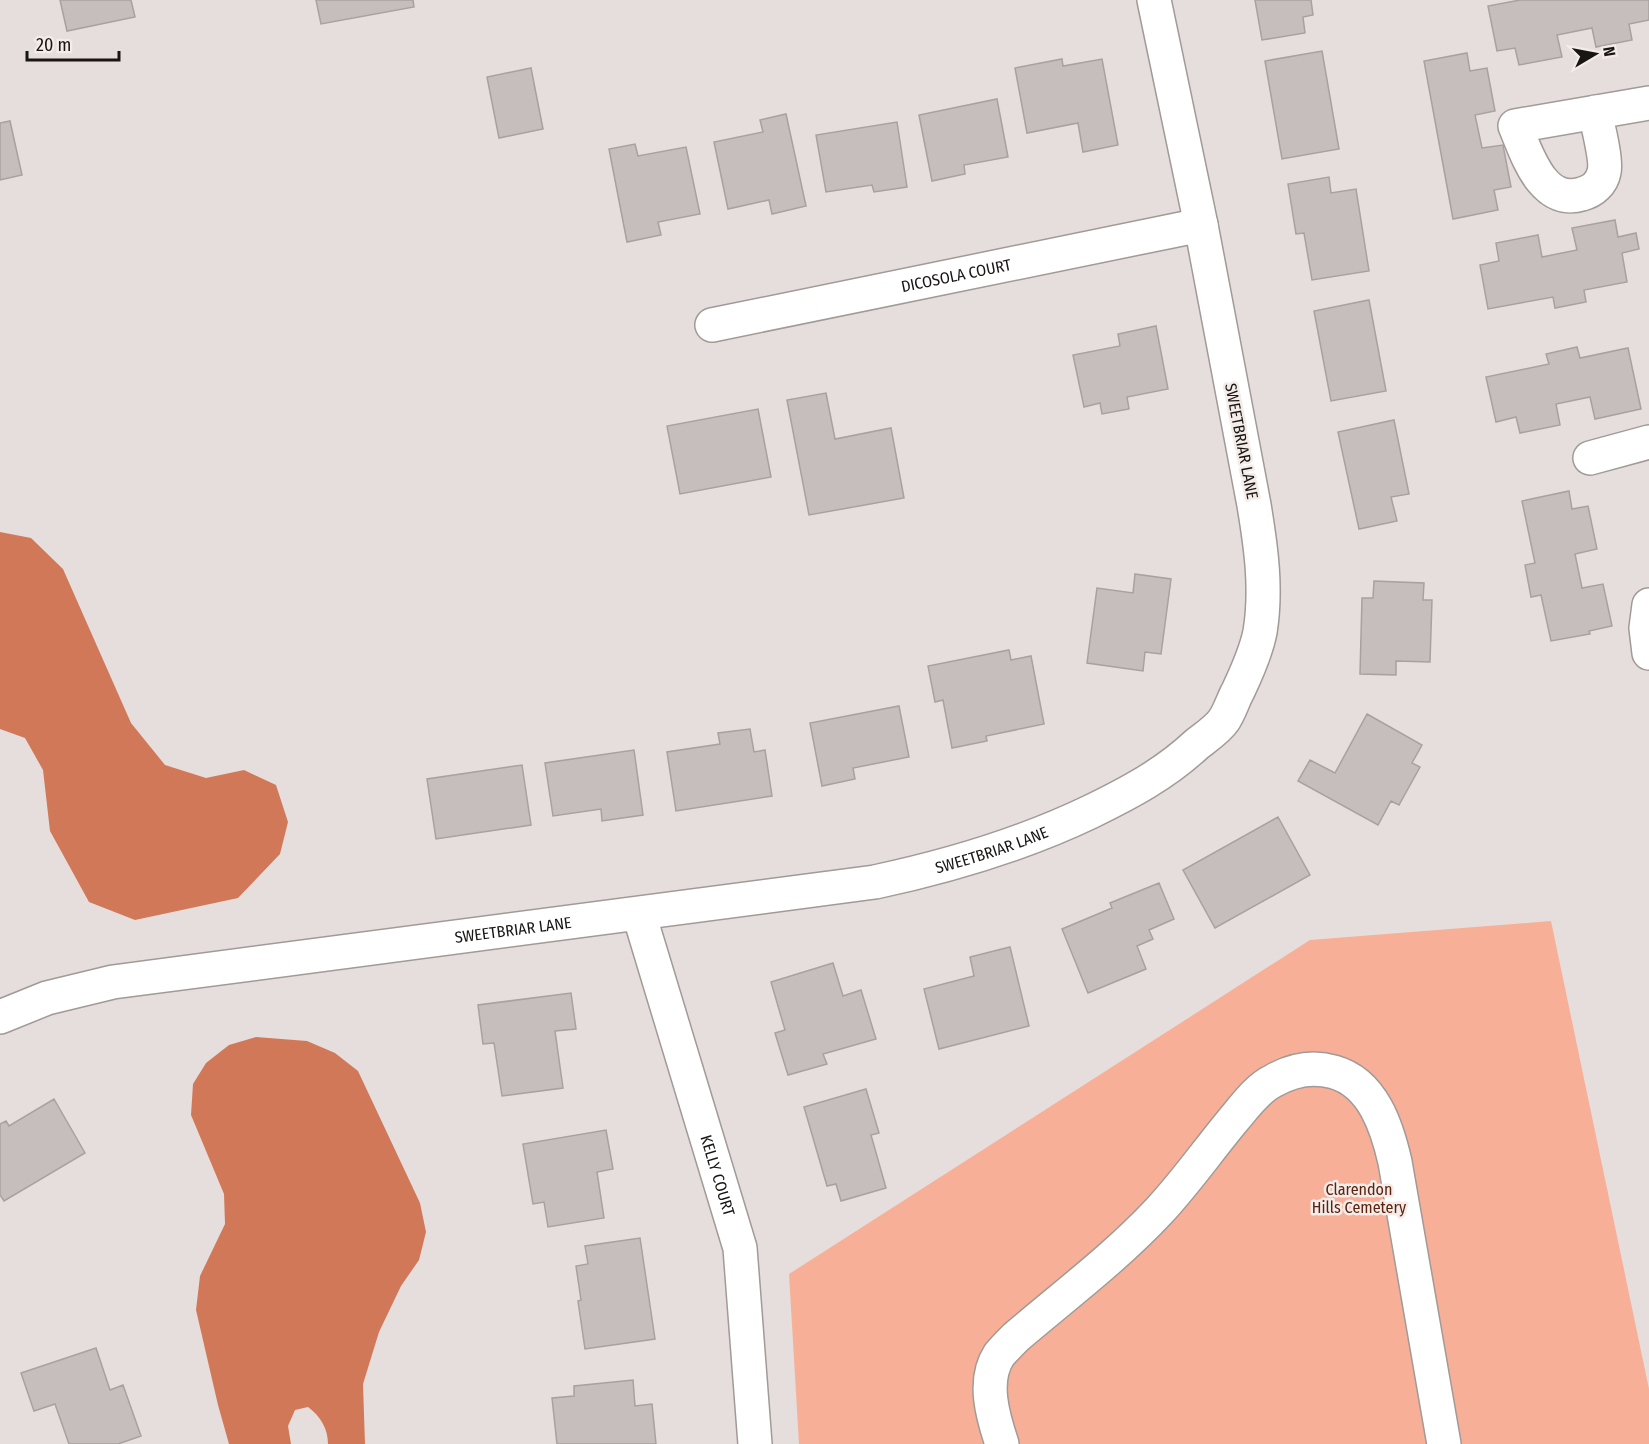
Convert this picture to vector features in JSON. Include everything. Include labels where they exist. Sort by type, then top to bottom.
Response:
[{"type":"street","name":"SWEETBRIAR LANE","points":[[0,1017],[47,998],[113,982],[639,914],[875,882],[921,873],[1008,847],[1051,830],[1101,807],[1163,773],[1180,760],[1223,721],[1248,668],[1260,633],[1264,586],[1254,505],[1201,225],[1154,0]]},
{"type":"street","points":[[1595,112],[1649,103]]},
{"type":"street","name":"DICOSOLA COURT","points":[[712,325],[1201,225]]},
{"type":"street","points":[[1590,458],[1649,442]]},
{"type":"street","points":[[1649,605],[1646,628],[1649,653]]},
{"type":"street","name":"KELLY COURT","points":[[639,914],[740,1248],[755,1444]]},
{"type":"street","points":[[1002,1444],[993,1418],[990,1396],[993,1374],[999,1356],[1016,1337],[1139,1231],[1161,1209],[1244,1107],[1271,1082],[1295,1071],[1322,1069],[1344,1075],[1361,1088],[1377,1108],[1388,1131],[1444,1444]]},
{"type":"green space","name":"Clarendon Hills Cemetery","points":[[1551,921],[1649,1389],[1649,1444],[799,1444],[789,1274],[1310,940]]},
{"type":"shaded area","points":[[0,532],[31,538],[63,569],[131,723],[165,765],[206,778],[244,770],[276,785],[288,822],[280,854],[238,898],[135,920],[89,902],[50,831],[43,770],[25,738],[0,729]]},
{"type":"shaded area","points":[[256,1037],[307,1041],[335,1053],[358,1071],[420,1203],[426,1232],[419,1260],[401,1286],[379,1332],[363,1384],[365,1444],[328,1444],[327,1433],[322,1423],[308,1407],[295,1410],[288,1426],[291,1444],[229,1444],[218,1405],[196,1310],[200,1276],[225,1224],[224,1194],[191,1115],[193,1084],[206,1063],[229,1045]]},
{"type":"building","points":[[60,0],[131,0],[135,17],[67,31]]},
{"type":"building","points":[[316,0],[413,0],[414,7],[321,24]]},
{"type":"building","points":[[1255,0],[1311,0],[1313,15],[1303,17],[1305,33],[1262,40]]},
{"type":"building","points":[[1520,0],[1649,0],[1649,20],[1629,24],[1632,40],[1596,47],[1592,28],[1557,35],[1562,57],[1519,65],[1515,48],[1497,51],[1488,6]]},
{"type":"building","points":[[1322,51],[1339,149],[1282,159],[1265,61]]},
{"type":"building","points":[[1467,53],[1470,71],[1487,68],[1495,111],[1475,115],[1482,148],[1503,145],[1511,187],[1494,190],[1498,210],[1453,219],[1424,61]]},
{"type":"building","points":[[1062,59],[1063,66],[1102,59],[1118,145],[1083,152],[1078,123],[1027,133],[1015,68]]},
{"type":"building","points":[[531,68],[543,129],[499,138],[487,77]]},
{"type":"building","points":[[997,99],[1008,157],[964,165],[965,174],[932,181],[919,115]]},
{"type":"building","points":[[786,114],[806,206],[772,214],[769,200],[728,209],[714,142],[763,132],[760,120]]},
{"type":"building","points":[[10,121],[22,175],[0,180],[0,123]]},
{"type":"building","points":[[897,122],[907,187],[874,192],[872,185],[826,192],[816,135]]},
{"type":"building","points":[[635,144],[638,156],[686,147],[700,214],[658,222],[661,235],[627,242],[609,149]]},
{"type":"building","points":[[1329,177],[1331,193],[1356,189],[1369,271],[1312,280],[1304,233],[1296,234],[1288,184]]},
{"type":"building","points":[[1615,220],[1618,237],[1636,233],[1639,249],[1622,253],[1627,282],[1584,290],[1586,302],[1555,308],[1553,297],[1488,309],[1480,265],[1499,261],[1496,243],[1538,235],[1542,257],[1577,250],[1572,228]]},
{"type":"building","points":[[1369,300],[1386,391],[1331,401],[1314,311]]},
{"type":"building","points":[[1156,326],[1168,389],[1127,397],[1129,409],[1102,414],[1100,403],[1084,407],[1073,355],[1120,346],[1118,334]]},
{"type":"building","points":[[1577,347],[1580,358],[1628,348],[1641,409],[1595,419],[1590,397],[1556,404],[1560,425],[1520,433],[1516,417],[1496,422],[1486,377],[1549,364],[1546,354]]},
{"type":"building","points":[[826,393],[835,439],[891,428],[904,498],[809,515],[787,400]]},
{"type":"building","points":[[758,409],[771,477],[680,494],[667,426]]},
{"type":"building","points":[[1394,420],[1409,494],[1391,497],[1397,521],[1359,529],[1338,432]]},
{"type":"building","points":[[1569,491],[1572,509],[1588,506],[1597,549],[1575,554],[1582,588],[1603,584],[1612,626],[1589,631],[1590,634],[1551,641],[1541,595],[1531,597],[1525,565],[1535,563],[1522,501]]},
{"type":"building","points":[[1135,574],[1171,579],[1161,654],[1145,652],[1143,671],[1087,663],[1097,588],[1133,593]]},
{"type":"building","points":[[1374,581],[1424,583],[1423,600],[1432,600],[1430,662],[1396,661],[1396,675],[1360,674],[1362,598],[1373,598]]},
{"type":"building","points":[[1009,650],[1011,660],[1031,656],[1044,724],[986,736],[987,741],[952,748],[943,700],[935,702],[928,666]]},
{"type":"building","points":[[899,706],[909,757],[853,768],[855,779],[822,786],[810,723]]},
{"type":"building","points":[[1367,714],[1422,745],[1412,763],[1420,767],[1399,805],[1391,801],[1378,825],[1298,781],[1310,760],[1335,773]]},
{"type":"building","points":[[750,729],[754,752],[765,750],[772,796],[676,811],[667,752],[720,744],[718,733]]},
{"type":"building","points":[[634,750],[643,815],[602,821],[601,809],[553,816],[545,763]]},
{"type":"building","points":[[522,765],[531,825],[436,839],[427,779]]},
{"type":"building","points":[[1278,817],[1310,875],[1215,928],[1183,870]]},
{"type":"building","points":[[1159,883],[1174,919],[1149,930],[1153,939],[1137,946],[1146,969],[1088,993],[1062,929],[1112,908],[1110,903]]},
{"type":"building","points":[[1010,947],[1029,1026],[939,1049],[924,989],[974,976],[970,957]]},
{"type":"building","points":[[833,963],[843,996],[861,990],[876,1039],[823,1054],[827,1064],[788,1075],[775,1033],[785,1030],[771,982]]},
{"type":"building","points":[[571,993],[576,1029],[555,1031],[563,1088],[502,1096],[494,1043],[483,1044],[478,1005]]},
{"type":"building","points":[[866,1089],[879,1133],[871,1135],[886,1188],[841,1201],[836,1184],[827,1186],[804,1107]]},
{"type":"building","points":[[54,1099],[85,1153],[4,1201],[0,1195],[0,1124],[6,1121],[9,1126]]},
{"type":"building","points":[[606,1130],[613,1169],[597,1172],[604,1218],[548,1227],[544,1202],[533,1204],[523,1144]]},
{"type":"building","points":[[640,1238],[655,1339],[585,1349],[576,1266],[588,1264],[585,1246]]},
{"type":"building","points":[[96,1348],[110,1390],[123,1385],[141,1436],[118,1444],[69,1444],[55,1404],[34,1411],[21,1373]]},
{"type":"building","points":[[633,1380],[635,1406],[652,1404],[656,1444],[557,1444],[552,1398],[574,1396],[574,1386]]}]
